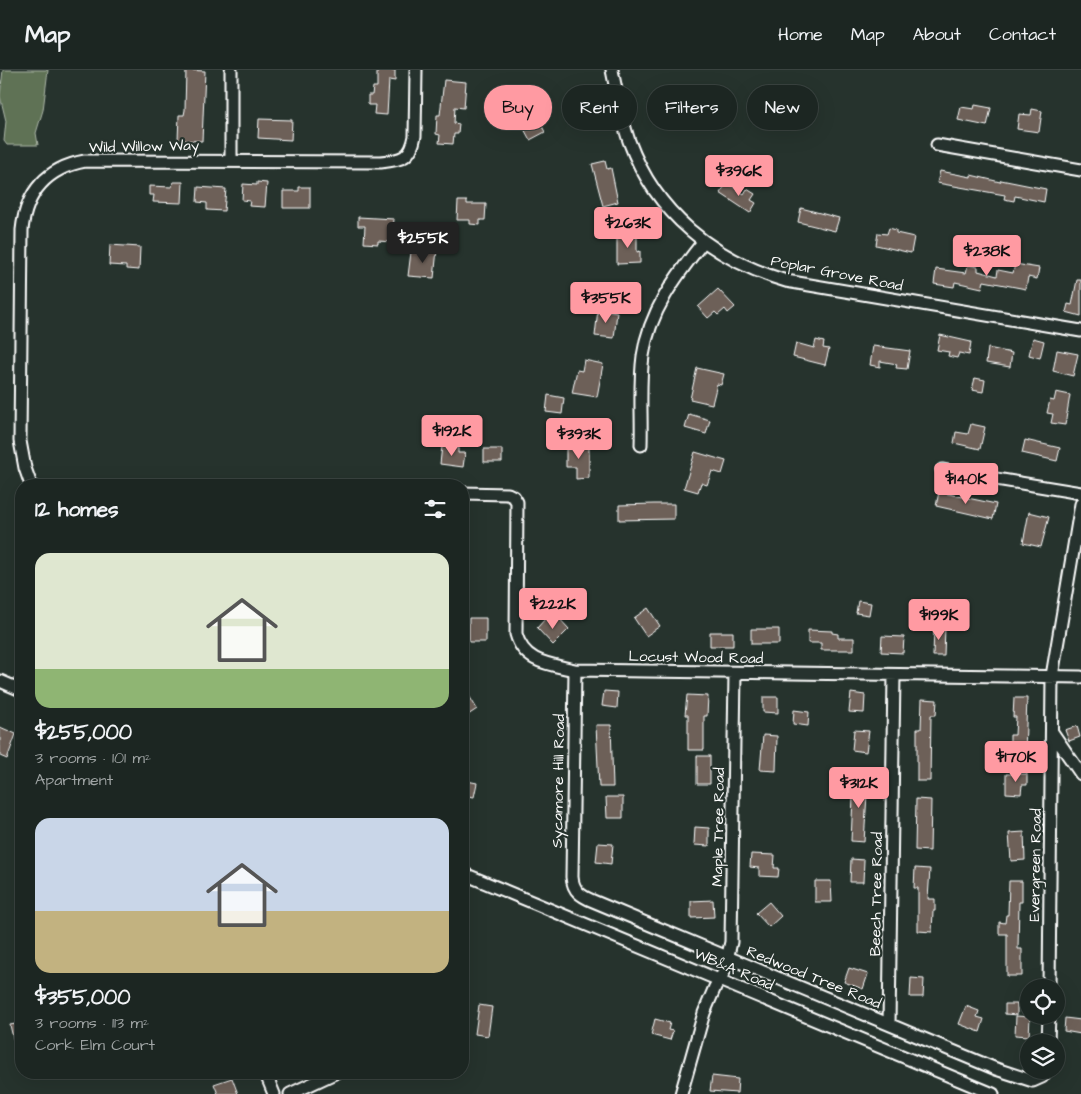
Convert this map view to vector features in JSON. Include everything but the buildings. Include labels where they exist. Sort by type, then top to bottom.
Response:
[{"type":"street","points":[[231,160],[232,70]]},
{"type":"street","name":"Wild Willow Way","points":[[29,479],[22,454],[20,420],[22,230],[25,212],[33,192],[41,183],[60,168],[71,163],[84,161],[381,162],[404,158],[409,153],[415,136],[416,70]]},
{"type":"street","name":"Poplar Grove Road","points":[[612,70],[629,141],[640,165],[664,202],[682,223],[703,242],[728,258],[751,269],[786,281],[1081,331]]},
{"type":"street","points":[[937,145],[1081,170]]},
{"type":"street","points":[[641,445],[643,356],[653,318],[669,287],[703,242]]},
{"type":"street","points":[[942,470],[1081,492]]},
{"type":"street","name":"Locust Wood Road","points":[[469,493],[508,494],[514,497],[517,502],[516,634],[518,643],[523,651],[532,658],[546,663],[575,670],[1081,676]]},
{"type":"street","name":"Evergreen Road","points":[[1049,979],[1052,676],[1081,504]]},
{"type":"street","name":"Sycamore Hill Road","points":[[575,670],[572,877],[576,891]]},
{"type":"street","name":"Maple Tree Road","points":[[681,1094],[704,1013],[724,972],[731,942],[735,673]]},
{"type":"street","name":"Beech Tree Road","points":[[889,1024],[894,675]]},
{"type":"street","points":[[0,681],[15,687]]},
{"type":"street","points":[[1052,732],[1081,774]]},
{"type":"street","name":"WB&A Road","points":[[469,876],[993,1094]]},
{"type":"street","name":"Redwood Tree Road","points":[[576,891],[593,901],[728,958],[1020,1078]]},
{"type":"street","points":[[268,1079],[274,1094]]},
{"type":"street","points":[[290,1094],[323,1079]]},
{"type":"street","name":"Redwood Tree Road","points":[[1024,1079],[1033,1081],[1036,1079]]},
{"type":"green space","points":[[3,70],[48,70],[43,110],[36,133],[38,145],[7,145],[4,141],[6,121],[0,96]]}]
